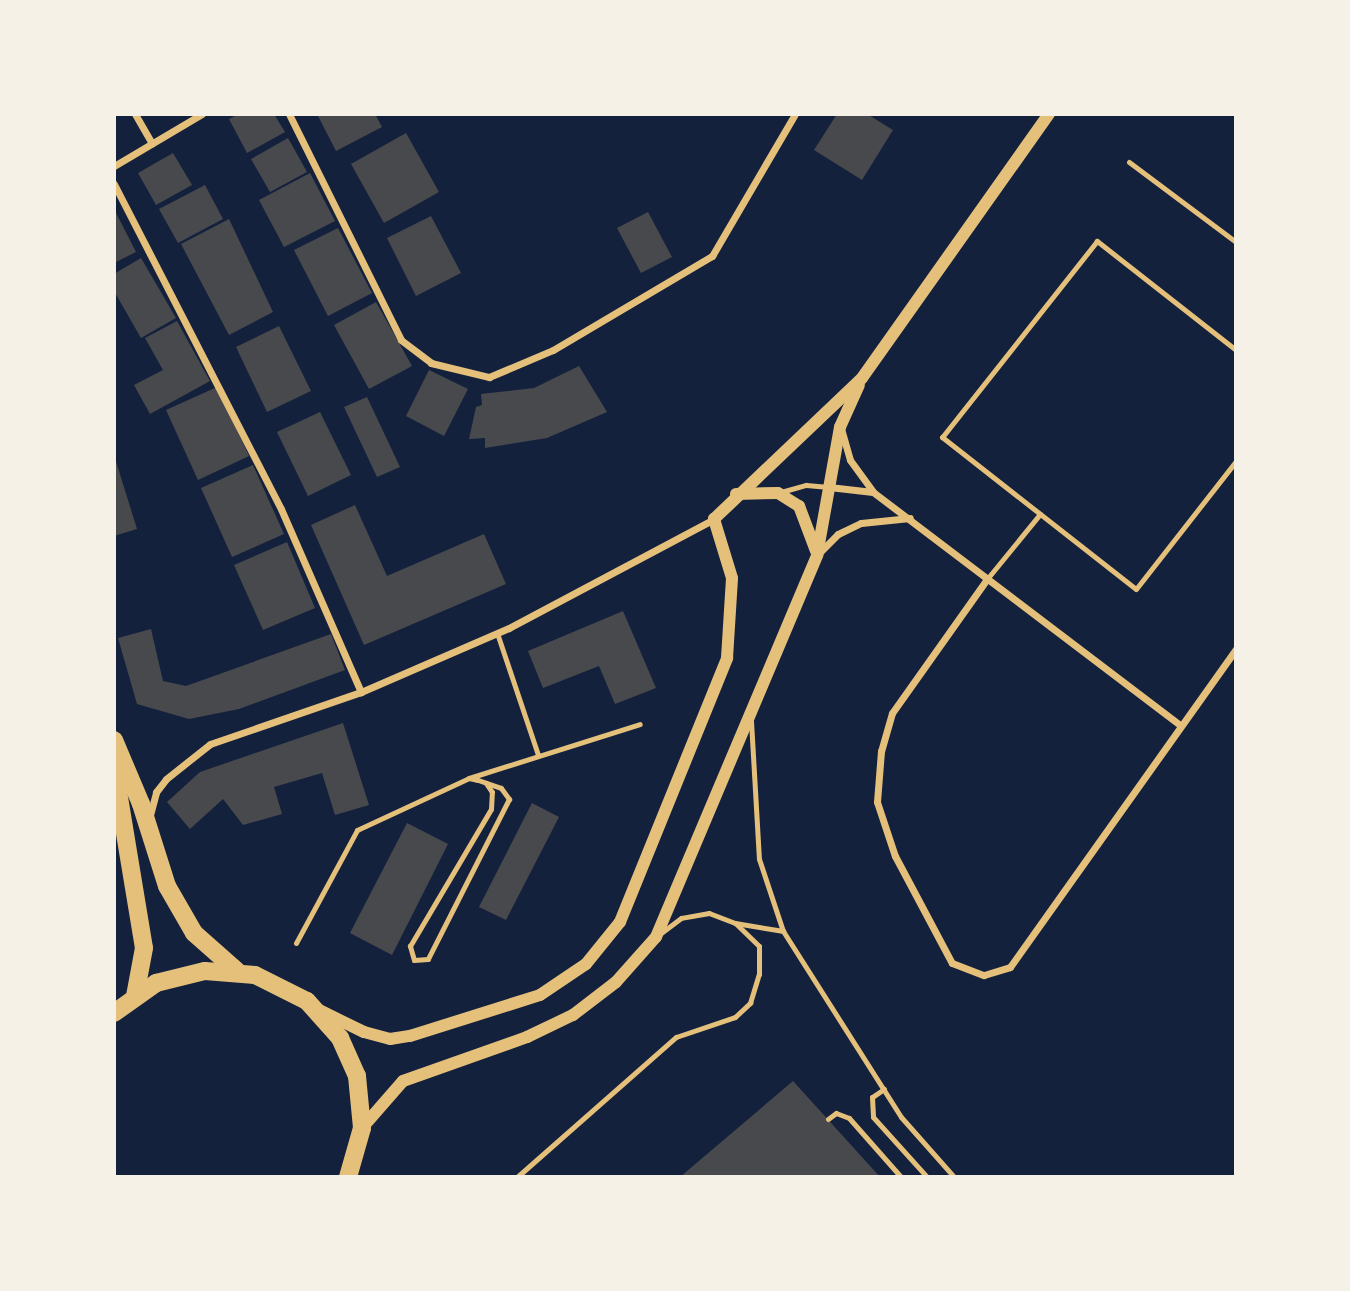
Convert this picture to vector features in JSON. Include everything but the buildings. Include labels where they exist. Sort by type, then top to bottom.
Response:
[{"type":"main road","points":[[114,740],[149,828],[167,886],[194,933],[237,971]]},
{"type":"main road","points":[[114,767],[117,814],[144,948],[135,996]]},
{"type":"main road","points":[[114,1013],[135,996],[188,973],[237,971],[278,984],[313,1007],[335,1031],[351,1060],[360,1093],[362,1128],[348,1177]]},
{"type":"street","points":[[135,114],[152,143]]},
{"type":"street","points":[[114,166],[202,114]]},
{"type":"street","points":[[289,114],[401,340],[431,363],[489,377],[553,350],[712,256],[795,114]]},
{"type":"street","points":[[362,1128],[403,1080],[527,1037],[573,1015],[616,982],[656,937],[750,705],[817,555],[840,427],[862,378],[1049,114]]},
{"type":"street","points":[[114,184],[281,509],[361,692]]},
{"type":"street","points":[[149,828],[156,792],[210,744],[361,692],[496,634],[714,519],[736,494],[862,378]]},
{"type":"street","points":[[840,427],[850,460],[873,492],[1180,724]]},
{"type":"street","points":[[830,487],[873,492]]},
{"type":"street","points":[[736,494],[778,493],[799,506],[817,555]]},
{"type":"street","points":[[817,555],[838,534],[861,523],[910,518]]},
{"type":"street","points":[[313,1007],[363,1032],[390,1039],[540,995],[586,964],[620,922],[727,658],[732,578],[714,519]]},
{"type":"street","points":[[987,579],[892,713],[881,751],[877,802],[895,856],[952,963],[984,975],[1010,967],[1180,724],[1236,649]]},
{"type":"lane","points":[[1129,162],[1236,242]]},
{"type":"lane","points":[[1236,350],[1097,241],[942,438],[1136,589],[1236,461]]},
{"type":"lane","points":[[778,493],[806,485],[830,487]]},
{"type":"lane","points":[[987,579],[1040,514]]},
{"type":"lane","points":[[496,634],[538,755]]},
{"type":"lane","points":[[750,705],[752,798],[759,859],[783,931],[901,1116],[954,1177]]},
{"type":"lane","points":[[296,943],[357,830],[469,778],[640,724]]},
{"type":"lane","points":[[469,778],[486,783],[501,788],[509,799],[428,959],[414,960],[410,946],[491,809],[492,792],[486,783]]},
{"type":"lane","points":[[656,937],[681,918],[709,913],[734,923],[783,931]]},
{"type":"lane","points":[[517,1177],[676,1037],[735,1017],[750,1003],[759,974],[759,946],[734,923]]},
{"type":"lane","points":[[884,1089],[872,1097],[873,1116],[927,1177]]},
{"type":"lane","points":[[828,1119],[836,1113],[849,1118],[901,1177]]}]
